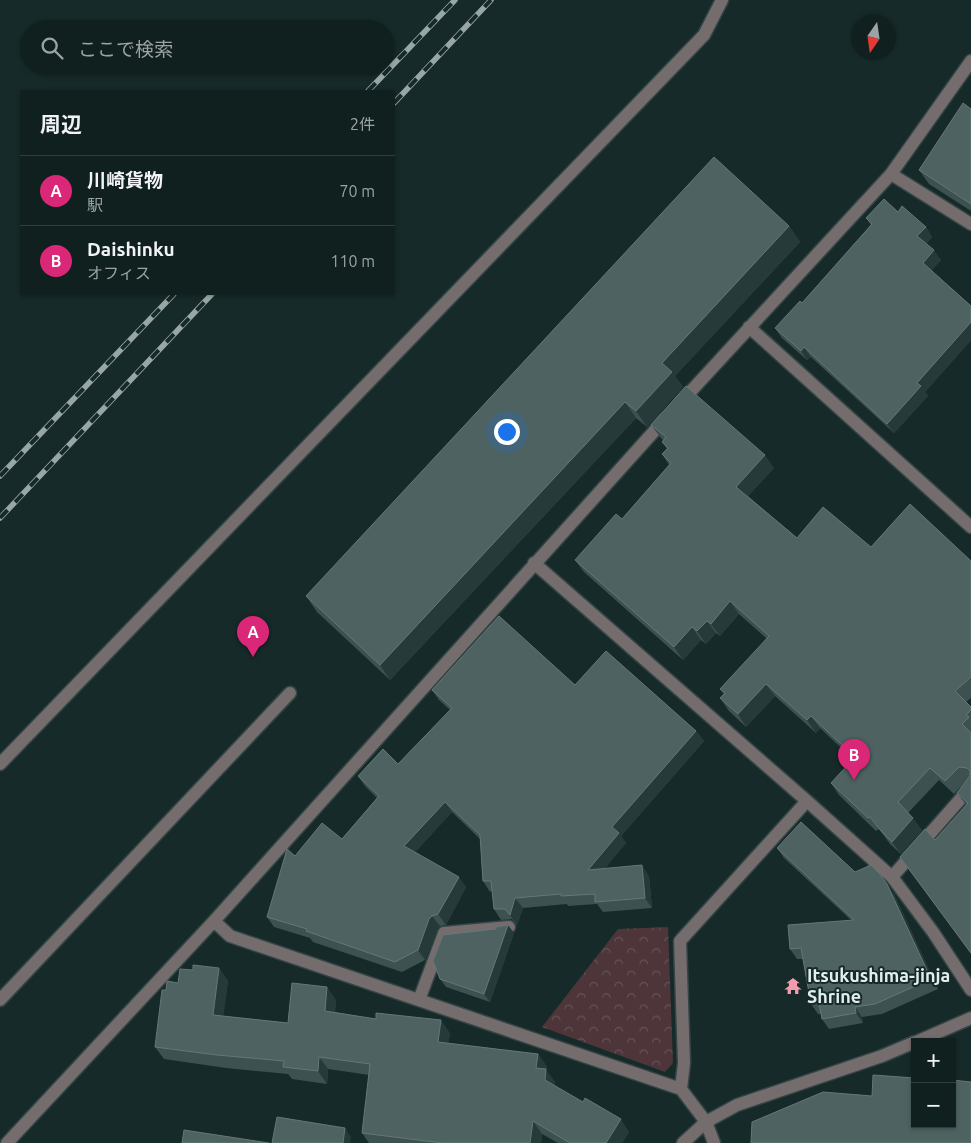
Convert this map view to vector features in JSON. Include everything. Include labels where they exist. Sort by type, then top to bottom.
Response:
[{"type":"street","points":[[0,764],[704,35],[722,0]]},
{"type":"street","points":[[7,1143],[214,921],[534,563],[891,174],[971,61]]},
{"type":"street","points":[[891,174],[971,224]]},
{"type":"street","points":[[749,327],[971,526]]},
{"type":"street","points":[[534,563],[807,801],[892,878],[933,932],[971,990]]},
{"type":"street","points":[[0,1000],[290,693]]},
{"type":"street","points":[[892,878],[971,787]]},
{"type":"street","points":[[681,1089],[684,1063],[680,941],[807,801]]},
{"type":"street","points":[[214,921],[230,936],[681,1089],[706,1122],[714,1143]]},
{"type":"street","points":[[419,1000],[444,933],[510,926]]},
{"type":"street","points":[[925,1038],[971,1018]]},
{"type":"street","points":[[683,1143],[706,1122],[737,1105],[882,1056],[911,1044]]},
{"type":"green space","points":[[668,927],[673,1063],[665,1072],[542,1027],[618,929]]},
{"type":"building","points":[[963,103],[971,109],[971,204],[919,170]]},
{"type":"building","points":[[714,157],[789,226],[662,363],[672,372],[636,411],[625,402],[380,665],[306,596]]},
{"type":"building","points":[[884,199],[898,212],[902,206],[926,227],[917,236],[934,250],[923,263],[971,306],[971,322],[917,383],[921,386],[887,424],[804,347],[801,351],[775,328],[800,301],[802,303],[872,224],[866,218]]},
{"type":"building","points":[[686,386],[765,455],[736,487],[797,538],[823,507],[871,547],[910,504],[971,561],[971,677],[955,691],[971,707],[971,710],[966,715],[969,717],[962,724],[971,733],[971,953],[900,857],[925,829],[935,840],[968,803],[957,793],[970,776],[970,771],[967,768],[959,767],[945,781],[930,768],[898,802],[913,818],[892,842],[870,817],[868,818],[831,783],[855,757],[811,716],[807,720],[766,684],[738,714],[720,698],[725,693],[720,689],[769,636],[730,601],[711,624],[707,621],[697,631],[692,627],[674,647],[575,560],[616,514],[622,519],[671,463],[662,454],[668,448],[662,442],[666,437],[651,425]]},
{"type":"building","points":[[499,616],[575,685],[606,651],[696,731],[612,827],[619,833],[588,870],[642,865],[645,898],[595,902],[595,894],[561,896],[561,894],[515,898],[510,915],[505,909],[494,909],[491,881],[483,881],[480,835],[445,802],[404,846],[459,877],[438,914],[429,919],[418,950],[395,962],[306,931],[307,929],[267,917],[287,849],[295,856],[322,823],[342,839],[379,796],[358,776],[383,749],[398,764],[452,708],[432,690]]},
{"type":"building","points":[[801,822],[855,872],[871,865],[879,873],[887,884],[931,979],[875,1004],[855,1007],[856,1013],[822,1019],[819,1003],[811,1004],[801,948],[790,949],[788,925],[854,920],[777,848]]},
{"type":"building","points":[[508,925],[484,994],[440,979],[433,961],[443,935],[496,929],[496,927]]},
{"type":"building","points":[[193,965],[219,968],[213,1015],[288,1023],[292,983],[327,987],[325,1011],[376,1019],[376,1013],[441,1020],[438,1042],[538,1054],[536,1068],[546,1069],[545,1080],[583,1102],[585,1098],[621,1119],[606,1143],[570,1143],[533,1121],[530,1143],[442,1143],[362,1133],[370,1064],[319,1057],[318,1071],[283,1067],[284,1061],[155,1047],[162,990],[166,990],[167,981],[178,983],[180,969],[193,970]]},
{"type":"building","points":[[873,1075],[911,1078],[911,1128],[956,1128],[956,1080],[971,1082],[971,1143],[751,1143],[752,1122],[823,1092],[872,1096]]},
{"type":"building","points":[[277,1117],[345,1128],[343,1143],[272,1143]]},
{"type":"building","points":[[184,1130],[269,1143],[182,1143]]},
{"type":"railway","points":[[395,63],[455,0]]},
{"type":"railway","points":[[395,102],[491,0]]},
{"type":"railway","points":[[369,90],[383,75]]},
{"type":"railway","points":[[0,476],[173,295]]},
{"type":"railway","points":[[0,518],[211,295]]},
{"type":"place","name":"川崎貨物","points":[[253,657]]},
{"type":"place","name":"Daishinku","points":[[854,780]]},
{"type":"place","name":"Itsukushima-jinja Shrine","points":[[793,986]]}]
